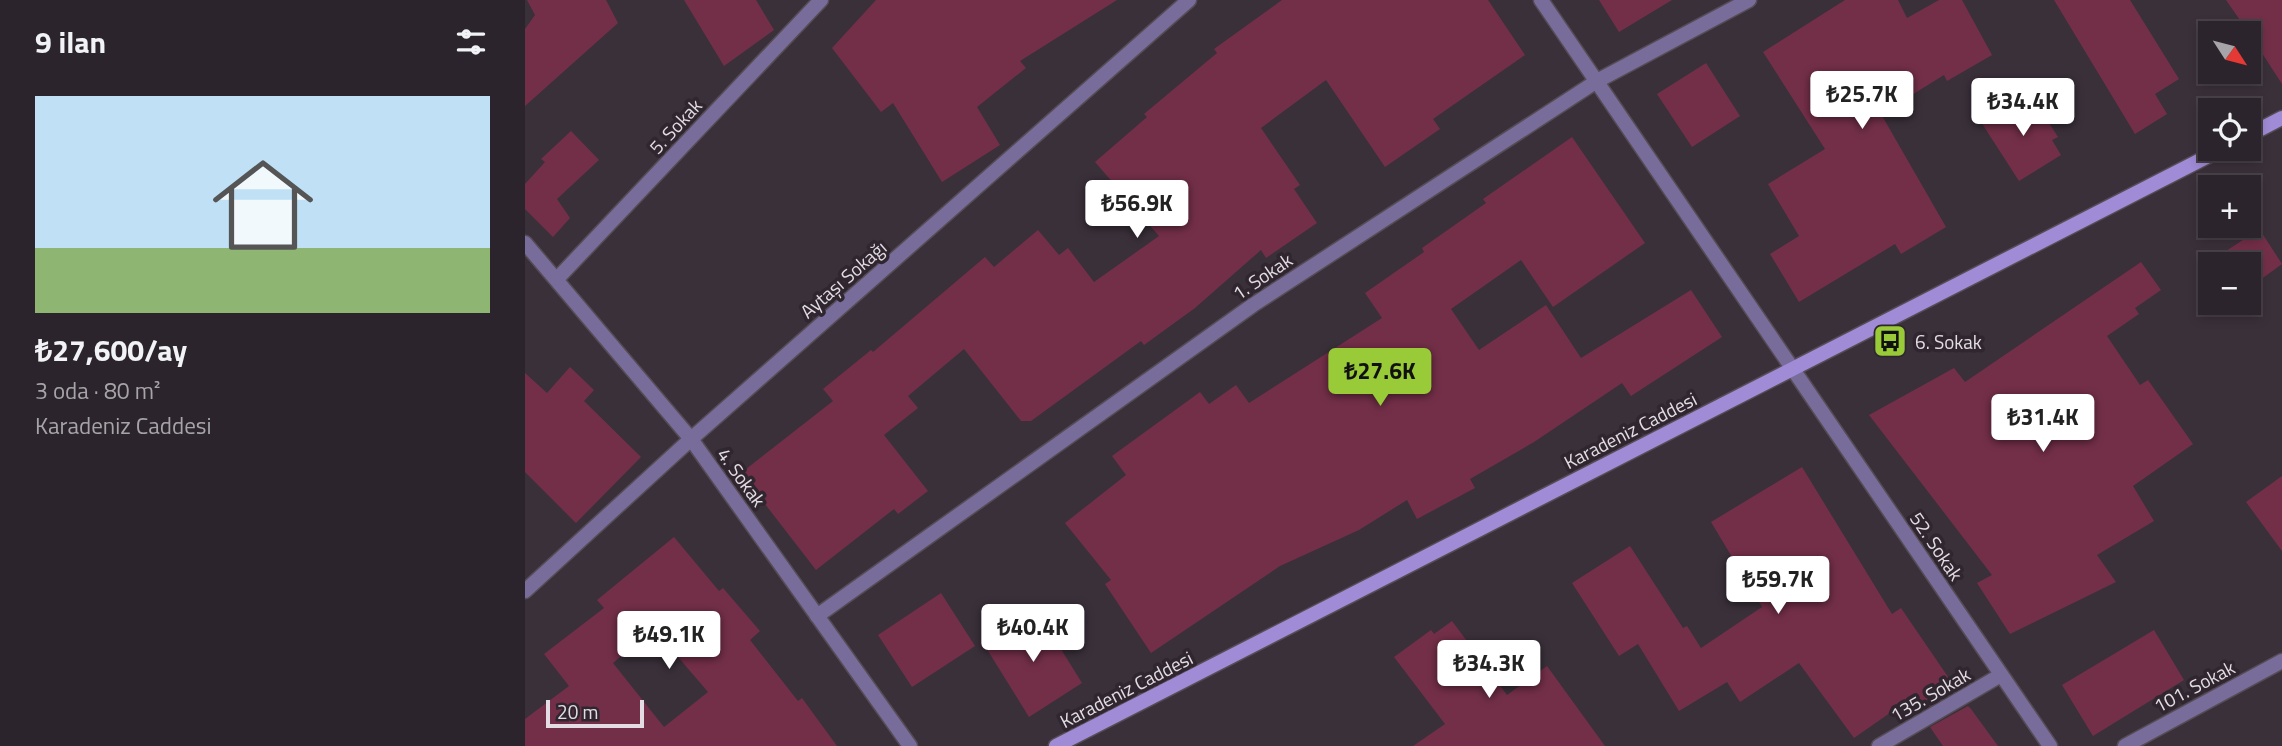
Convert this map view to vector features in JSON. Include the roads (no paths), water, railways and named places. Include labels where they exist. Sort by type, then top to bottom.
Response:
[{"type":"street","name":"5. Sokak","points":[[557,279],[821,0]]},
{"type":"street","name":"Aytaşı Sokağı","points":[[525,591],[691,439],[1189,0]]},
{"type":"street","points":[[1541,0],[1793,368]]},
{"type":"street","name":"1. Sokak","points":[[817,616],[1253,305],[1597,81],[1749,0]]},
{"type":"street","points":[[2261,129],[2282,118]]},
{"type":"street","name":"Karadeniz Caddesi","points":[[1056,746],[2198,161]]},
{"type":"street","name":"4. Sokak","points":[[525,243],[691,439],[910,746]]},
{"type":"street","name":"52. Sokak","points":[[1793,368],[2050,746]]},
{"type":"street","name":"101. Sokak","points":[[2125,746],[2282,661]]},
{"type":"street","name":"135. Sokak","points":[[1879,746],[2001,674]]},
{"type":"place","name":"6. Sokak","points":[[1890,341]]}]
